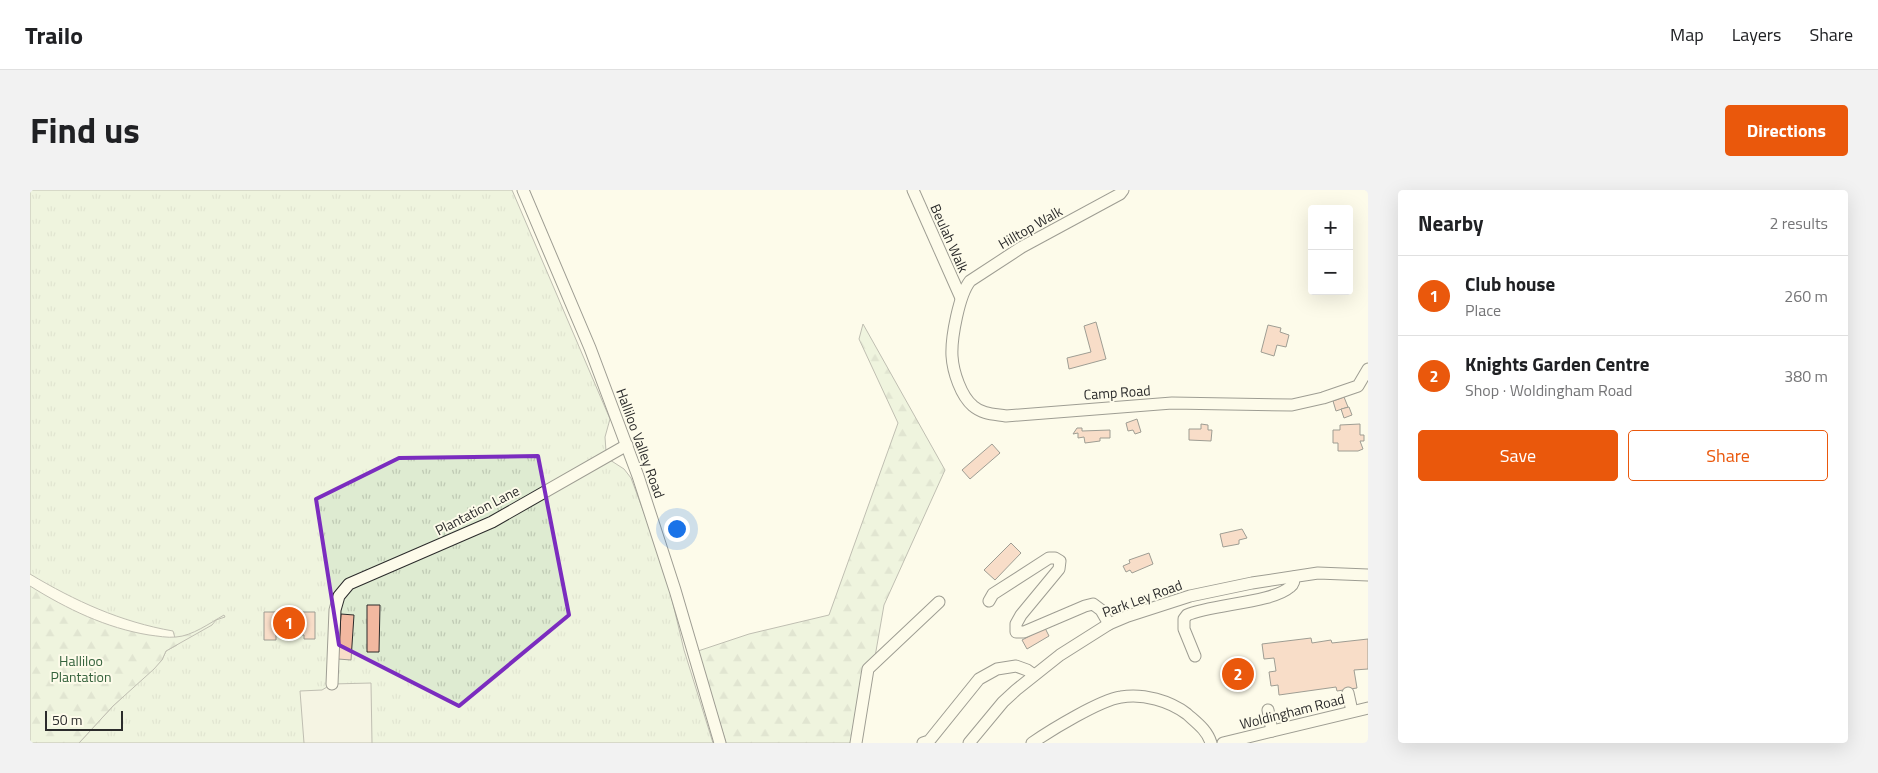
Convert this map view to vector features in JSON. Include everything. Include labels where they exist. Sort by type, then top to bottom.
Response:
[{"type":"street","name":"Halliloo Valley Road","points":[[523,190],[590,348],[627,445],[675,590],[720,743]]},
{"type":"street","name":"Beulah Walk","points":[[912,190],[961,298]]},
{"type":"street","name":"Hilltop Walk","points":[[961,298],[964,288],[970,281],[1022,246],[1120,194],[1123,190]]},
{"type":"street","name":"Camp Road","points":[[961,298],[952,346],[954,367],[966,398],[972,406],[990,414],[1006,416],[1172,403],[1292,405],[1323,398],[1358,386],[1368,369]]},
{"type":"street","name":"Plantation Lane","points":[[332,684],[336,610],[339,596],[349,584],[492,522],[627,445]]},
{"type":"street","points":[[989,601],[993,594],[1049,558],[1055,558],[1060,561],[1059,568],[1021,615],[1016,624],[1016,632],[1024,632],[1093,604],[1102,610],[1109,624]]},
{"type":"street","name":"Park Ley Road","points":[[969,743],[1003,702],[1060,655],[1109,624],[1128,616],[1190,596],[1294,576],[1318,573],[1368,575]]},
{"type":"street","points":[[1195,656],[1184,629],[1184,618],[1187,615],[1274,594],[1290,588],[1294,581],[1294,576]]},
{"type":"street","points":[[856,743],[868,669],[939,602]]},
{"type":"street","points":[[923,743],[929,741],[980,679],[997,669],[1016,666],[1027,670],[1034,676]]},
{"type":"street","points":[[1348,693],[1352,711]]},
{"type":"street","points":[[1032,743],[1101,704],[1121,697],[1143,697],[1161,701],[1178,708],[1197,722],[1208,734],[1211,743]]},
{"type":"street","name":"Woldingham Road","points":[[1223,743],[1368,708]]},
{"type":"street","points":[[1268,710],[1272,731]]},
{"type":"highlighted area","points":[[538,456],[569,615],[459,706],[339,645],[316,499],[399,458]]},
{"type":"green space","points":[[30,190],[512,190],[610,419],[605,437],[606,451],[610,460],[624,469],[631,478],[646,518],[669,587],[684,650],[713,743],[79,743],[113,706],[162,660],[166,651],[177,645],[173,631],[135,622],[81,602],[30,574]]},
{"type":"green space","points":[[863,324],[945,470],[884,605],[860,743],[726,743],[698,651],[749,634],[829,615],[898,423],[859,339]]},
{"type":"green space","name":"Halliloo Plantation","points":[[30,586],[87,616],[117,628],[149,635],[182,636],[201,629],[224,615],[225,617],[216,620],[212,625],[166,651],[162,660],[154,669],[113,706],[79,743],[30,743]]},
{"type":"shaded area","points":[[371,683],[372,743],[304,743],[300,691],[322,690],[332,684]]},
{"type":"building","points":[[1096,322],[1106,359],[1069,369],[1067,358],[1091,352],[1084,326]]},
{"type":"building","points":[[1268,325],[1281,328],[1280,332],[1289,335],[1286,347],[1277,345],[1274,356],[1261,352]]},
{"type":"building","points":[[1344,397],[1348,407],[1336,411],[1333,401]]},
{"type":"building","points":[[1349,407],[1352,415],[1344,418],[1341,409]]},
{"type":"building","points":[[1137,419],[1141,432],[1135,434],[1133,430],[1128,431],[1126,423]]},
{"type":"building","points":[[1201,424],[1208,425],[1208,430],[1212,430],[1211,441],[1189,440],[1189,429],[1201,429]]},
{"type":"building","points":[[1360,424],[1360,435],[1364,435],[1364,441],[1360,441],[1363,449],[1358,451],[1338,451],[1338,443],[1333,443],[1333,430],[1340,430],[1340,425]]},
{"type":"building","points":[[1077,428],[1082,428],[1082,431],[1110,430],[1110,438],[1100,438],[1100,441],[1085,443],[1084,437],[1078,438],[1078,433],[1073,434]]},
{"type":"building","points":[[992,444],[1000,453],[970,479],[962,470]]},
{"type":"building","points":[[1242,529],[1247,538],[1239,540],[1239,544],[1223,547],[1220,534]]},
{"type":"building","points":[[1011,543],[1021,553],[995,580],[984,570]]},
{"type":"building","points":[[1149,553],[1153,564],[1132,573],[1130,570],[1126,572],[1123,566],[1130,563],[1129,560]]},
{"type":"building","points":[[367,605],[380,605],[379,652],[367,652]]},
{"type":"building","points":[[264,612],[315,612],[315,639],[304,639],[304,635],[276,635],[276,640],[264,640]]},
{"type":"building","points":[[341,614],[354,615],[351,660],[338,659]]},
{"type":"building","points":[[1045,628],[1049,636],[1027,649],[1022,640]]},
{"type":"building","points":[[1311,638],[1312,643],[1331,640],[1332,643],[1368,639],[1368,669],[1354,670],[1357,688],[1337,691],[1336,687],[1279,695],[1278,685],[1271,686],[1269,672],[1276,671],[1274,658],[1264,659],[1262,644]]},
{"type":"place","name":"Club house","points":[[289,623]]},
{"type":"place","name":"Knights Garden Centre","points":[[1238,674]]}]
